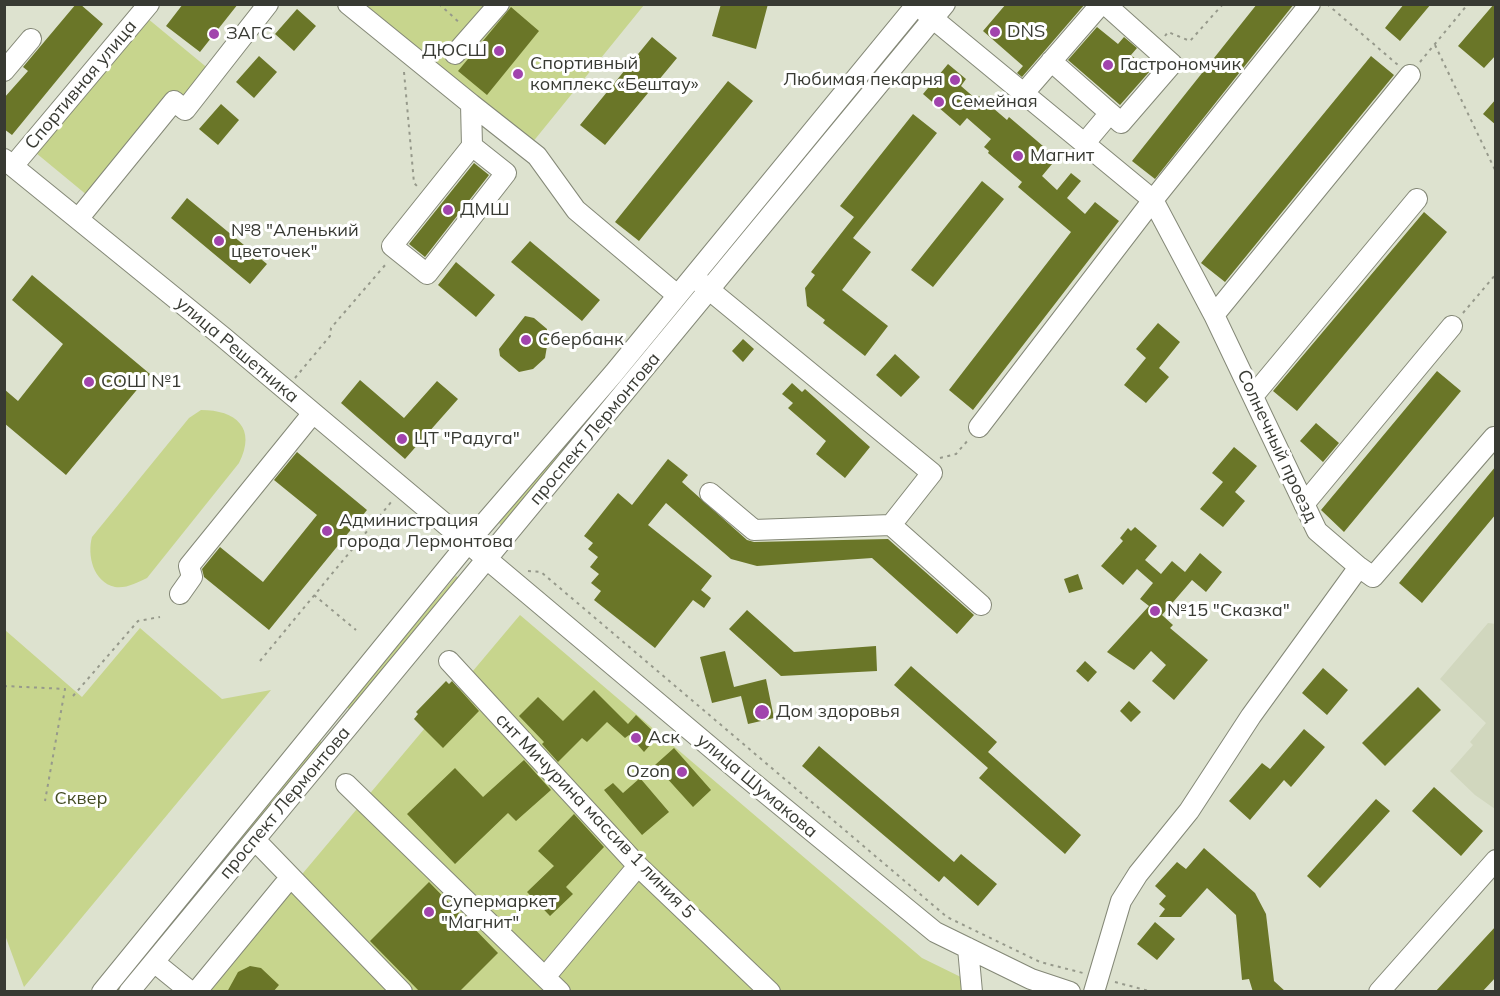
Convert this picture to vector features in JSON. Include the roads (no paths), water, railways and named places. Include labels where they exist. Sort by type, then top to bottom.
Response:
[{"type":"street","name":"Спортивная улица","points":[[9,162],[149,4]]},
{"type":"street","points":[[78,219],[174,101],[185,110],[268,4]]},
{"type":"street","points":[[348,4],[537,156],[576,210],[677,295]]},
{"type":"street","points":[[455,54],[499,4]]},
{"type":"street","points":[[1023,94],[1101,4]]},
{"type":"street","points":[[1051,61],[1121,123],[1172,64],[1105,4]]},
{"type":"street","points":[[979,427],[1153,201],[1310,4]]},
{"type":"street","name":"Солнечный проезд","points":[[917,5],[939,12],[1023,94],[1153,201],[1214,315],[1317,531],[1359,567]]},
{"type":"street","name":"проспект Лермонтова","points":[[102,992],[468,543],[917,5]]},
{"type":"street","name":"проспект Лермонтова","points":[[129,992],[939,12]]},
{"type":"street","points":[[4,70],[31,39]]},
{"type":"street","points":[[1214,315],[1410,75]]},
{"type":"street","points":[[471,104],[472,146],[392,246],[427,274],[506,173],[472,146]]},
{"type":"street","points":[[1084,144],[1110,113]]},
{"type":"street","name":"улица Решетника","points":[[9,162],[468,543]]},
{"type":"street","points":[[1253,396],[1417,199]]},
{"type":"street","points":[[693,275],[709,291],[932,473],[891,525]]},
{"type":"street","points":[[1304,504],[1452,326]]},
{"type":"street","points":[[180,594],[192,577],[189,566],[313,413]]},
{"type":"street","points":[[1096,984],[1121,901],[1138,874],[1189,811],[1251,716],[1359,567],[1373,577],[1494,437]]},
{"type":"street","points":[[710,493],[754,530],[891,525],[981,605]]},
{"type":"street","name":"улица Шумакова","points":[[468,543],[740,772],[935,932],[1031,979],[1070,992]]},
{"type":"street","name":"снт Мичурина массив 1 линия 5","points":[[449,661],[638,866],[770,992]]},
{"type":"street","points":[[346,784],[560,992]]},
{"type":"street","points":[[255,840],[402,992]]},
{"type":"street","points":[[1378,992],[1496,860]]},
{"type":"street","points":[[544,977],[638,866]]},
{"type":"street","points":[[196,992],[283,883],[384,992]]},
{"type":"street","points":[[968,948],[972,992]]},
{"type":"street","points":[[154,962],[190,992]]},
{"type":"place","name":"DNS","points":[[995,32]]},
{"type":"place","name":"ЗАГС","points":[[214,34]]},
{"type":"place","name":"ДЮСШ","points":[[499,51]]},
{"type":"place","name":"Гастрономчик","points":[[1108,65]]},
{"type":"place","name":"Спортивный комплекс «Бештау»","points":[[518,74]]},
{"type":"place","name":"Любимая пекарня","points":[[955,80]]},
{"type":"place","name":"Семейная","points":[[939,102]]},
{"type":"place","name":"Магнит","points":[[1018,156]]},
{"type":"place","name":"ДМШ","points":[[448,210]]},
{"type":"place","name":"№8 \"Аленький цветочек\"","points":[[219,241]]},
{"type":"place","name":"Сбербанк","points":[[526,340]]},
{"type":"place","name":"СОШ №1","points":[[89,382]]},
{"type":"place","name":"ЦТ \"Радуга\"","points":[[402,439]]},
{"type":"place","name":"Администрация города Лермонтова","points":[[327,531]]},
{"type":"place","name":"№15 \"Сказка\"","points":[[1155,611]]},
{"type":"place","name":"Дом здоровья","points":[[762,712]]},
{"type":"place","name":"Аск","points":[[636,738]]},
{"type":"place","name":"Ozon","points":[[682,772]]},
{"type":"place","name":"Супермаркет \"Магнит\"","points":[[429,912]]},
{"type":"park label","name":"Сквер","points":[[81,799]]}]
